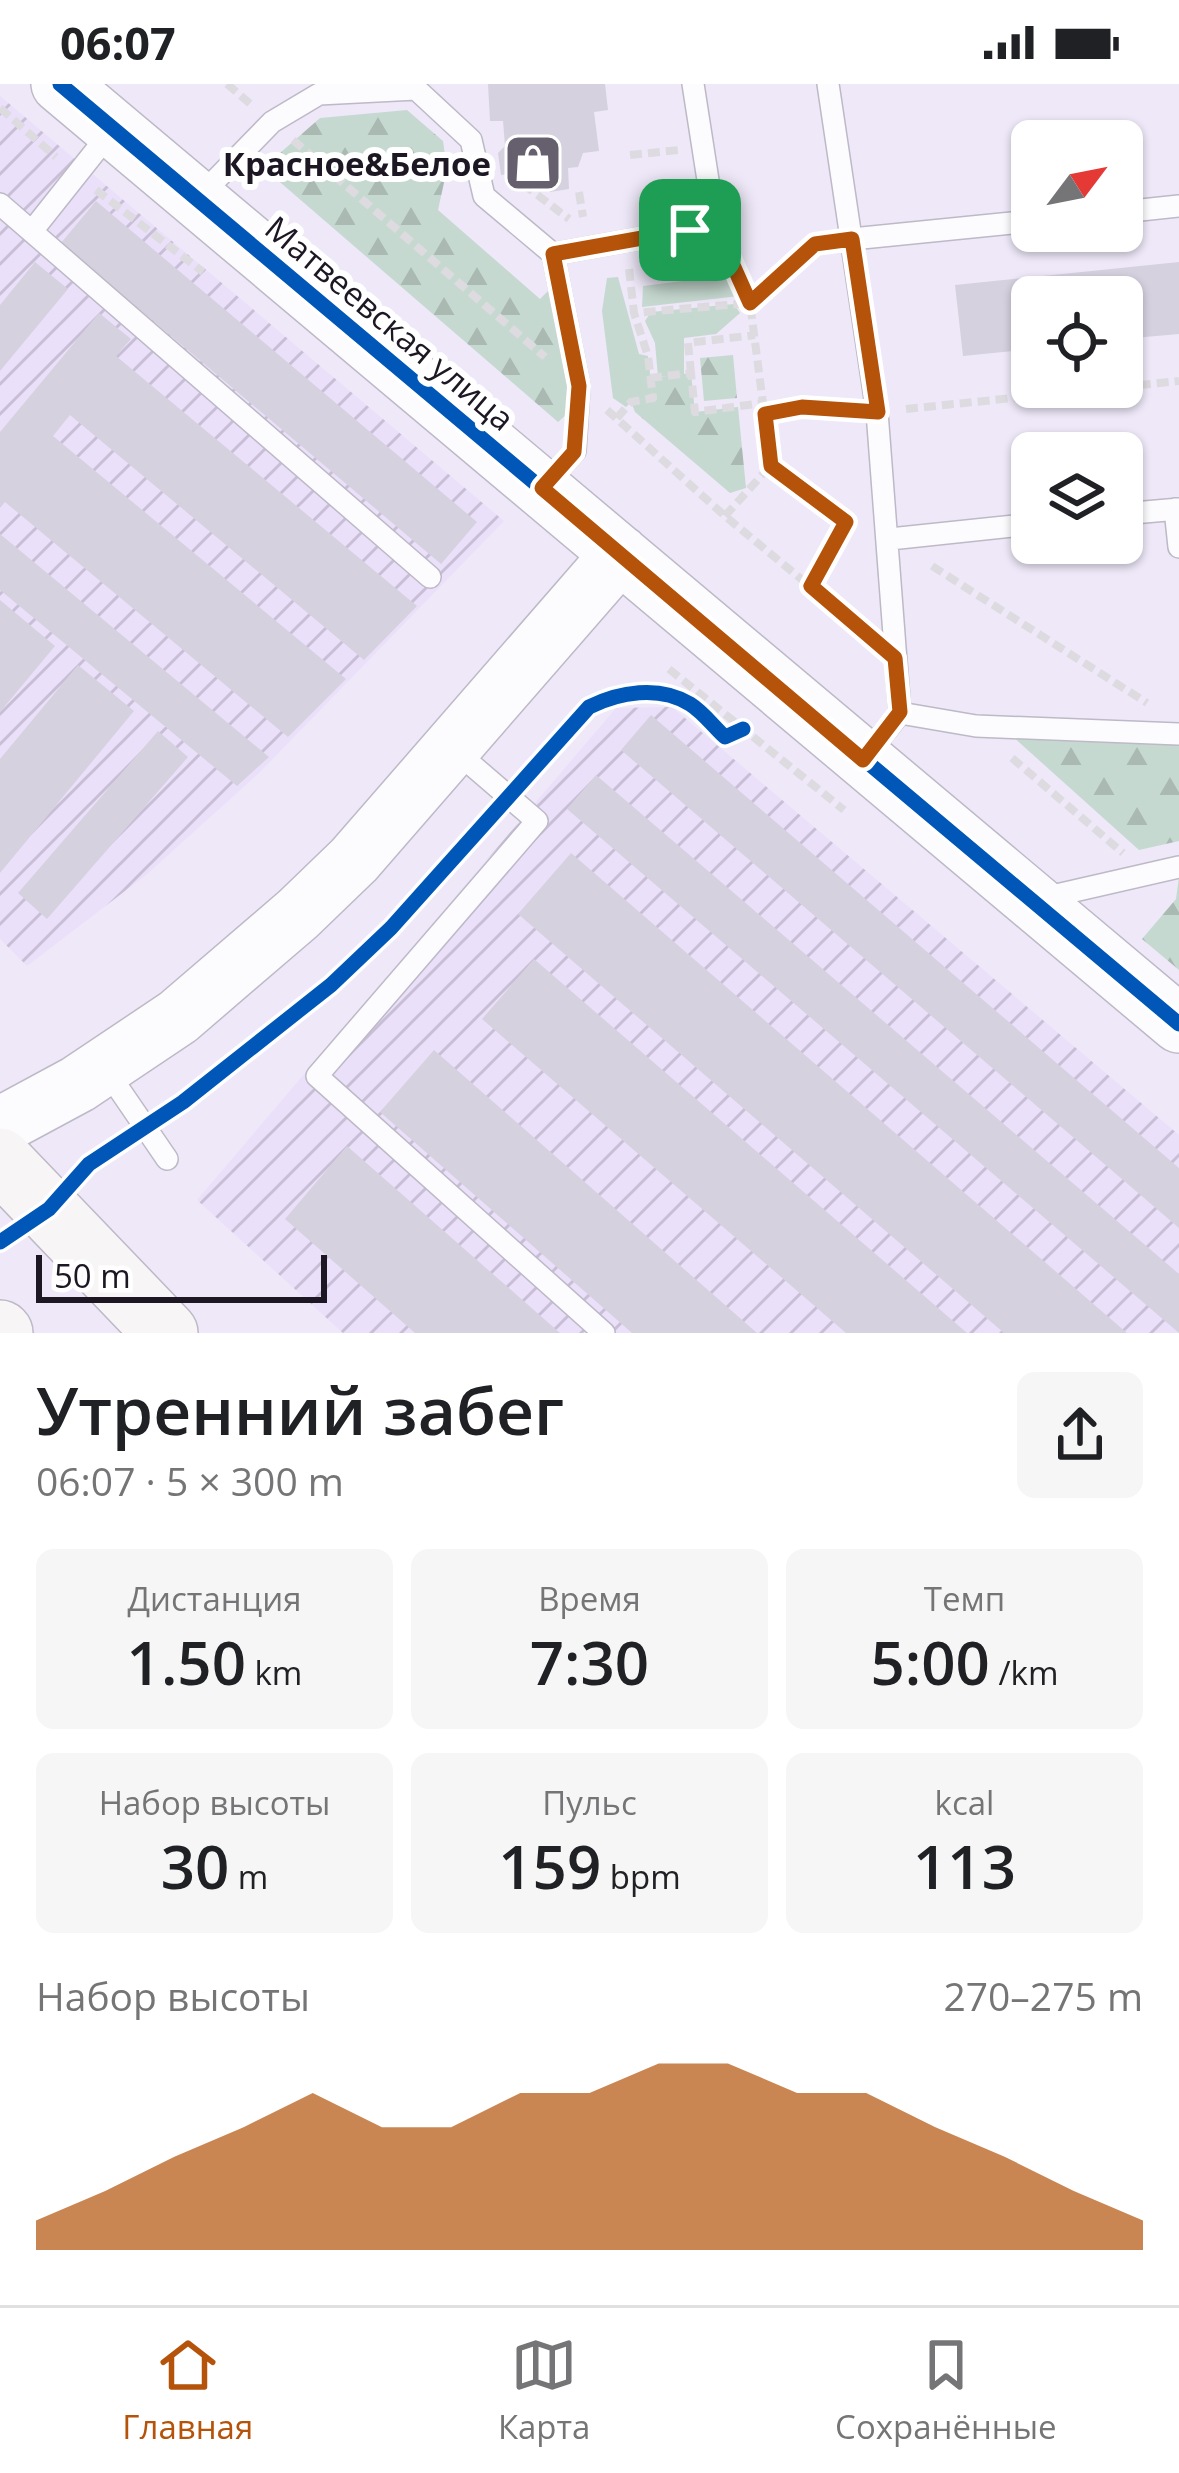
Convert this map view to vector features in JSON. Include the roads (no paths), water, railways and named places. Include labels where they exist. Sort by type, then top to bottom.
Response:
[{"type":"main road","points":[[0,1160],[166,1333]]},
{"type":"street","name":"Матвеевская улица","points":[[60,84],[1179,1024]]},
{"type":"street","points":[[0,1126],[178,1017],[269,941],[354,860],[620,554]]},
{"type":"lane","points":[[553,254],[715,225],[693,84]]},
{"type":"lane","points":[[828,84],[878,412],[900,712],[863,760]]},
{"type":"lane","points":[[196,200],[272,122],[319,94],[416,89],[471,140],[484,196],[553,254],[579,386],[574,452],[542,488]]},
{"type":"lane","points":[[32,231],[112,130]]},
{"type":"lane","points":[[0,204],[430,577]]},
{"type":"lane","points":[[1143,210],[1179,206]]},
{"type":"lane","points":[[852,239],[1011,223]]},
{"type":"lane","points":[[1143,512],[1177,509],[1179,547]]},
{"type":"lane","points":[[890,538],[1011,526]]},
{"type":"lane","points":[[900,712],[976,726],[1179,734]]},
{"type":"lane","points":[[452,748],[537,821],[317,1076],[604,1333]]},
{"type":"lane","points":[[1033,901],[1179,867]]},
{"type":"lane","points":[[103,1067],[166,1159]]},
{"type":"place","name":"Красное&Белое","points":[[533,163]]}]
